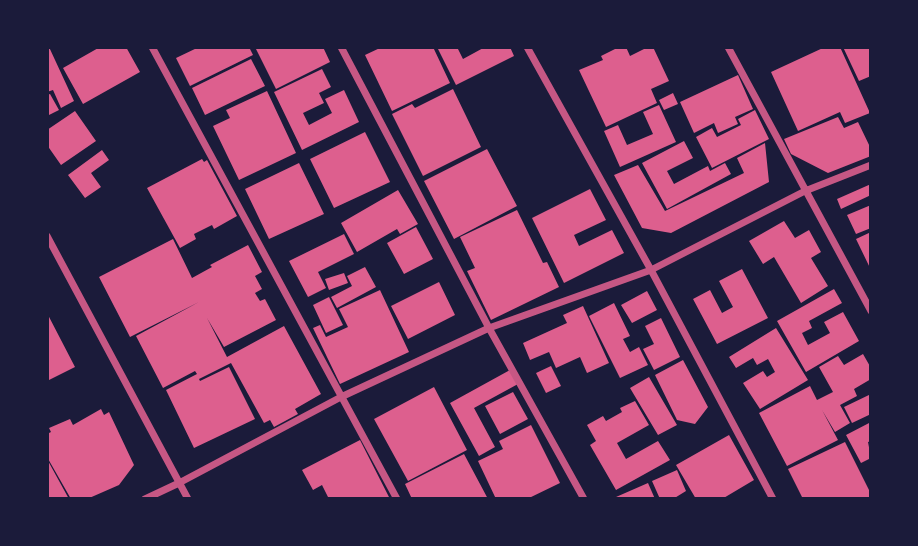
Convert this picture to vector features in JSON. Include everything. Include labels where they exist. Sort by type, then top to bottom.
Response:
[{"type":"street","points":[[152,47],[397,499]]},
{"type":"street","points":[[341,47],[489,328],[584,499]]},
{"type":"street","points":[[527,47],[651,270],[773,499]]},
{"type":"street","points":[[728,47],[871,311]]},
{"type":"street","points":[[145,499],[341,397],[489,328],[651,270],[805,191],[871,165]]},
{"type":"street","points":[[47,236],[188,499]]},
{"type":"building","points":[[47,47],[74,101],[61,108],[53,90],[47,92]]},
{"type":"building","points":[[100,47],[126,47],[140,72],[83,104],[63,68]]},
{"type":"building","points":[[199,47],[249,47],[253,55],[190,86],[176,58]]},
{"type":"building","points":[[255,47],[323,47],[330,62],[276,89]]},
{"type":"building","points":[[382,47],[433,47],[450,83],[392,111],[365,55]]},
{"type":"building","points":[[437,47],[457,47],[463,59],[485,47],[510,47],[514,56],[456,85]]},
{"type":"building","points":[[619,47],[626,47],[630,56],[653,47],[669,81],[651,89],[657,103],[606,127],[579,70],[603,60],[601,56]]},
{"type":"building","points":[[825,47],[840,47],[870,113],[845,123],[840,112],[798,131],[771,72]]},
{"type":"building","points":[[843,47],[871,47],[871,76],[859,81]]},
{"type":"building","points":[[251,59],[265,86],[205,115],[192,88]]},
{"type":"building","points":[[322,69],[331,87],[319,93],[324,103],[303,113],[309,125],[332,113],[325,99],[344,90],[359,122],[302,150],[274,92]]},
{"type":"building","points":[[738,75],[753,109],[735,117],[738,124],[718,133],[714,123],[694,133],[680,102]]},
{"type":"building","points":[[453,89],[481,147],[423,176],[392,114],[412,104],[415,108]]},
{"type":"building","points":[[267,91],[296,153],[239,180],[213,126],[230,118],[226,110]]},
{"type":"building","points":[[673,93],[678,104],[664,110],[659,100]]},
{"type":"building","points":[[50,94],[59,110],[47,116],[47,95]]},
{"type":"building","points":[[659,105],[676,142],[620,167],[604,131],[618,125],[627,145],[653,134],[643,112]]},
{"type":"building","points":[[755,110],[769,139],[712,168],[696,137],[712,128],[717,137],[741,125],[738,119]]},
{"type":"building","points":[[75,111],[96,141],[61,165],[47,145],[47,130]]},
{"type":"building","points":[[838,117],[844,128],[858,122],[871,149],[871,156],[828,173],[791,154],[784,139]]},
{"type":"building","points":[[365,132],[390,182],[334,208],[310,159]]},
{"type":"building","points":[[684,141],[693,158],[667,171],[674,184],[708,166],[710,171],[725,163],[731,174],[667,209],[642,163]]},
{"type":"building","points":[[765,143],[769,182],[671,233],[642,228],[614,175],[638,165],[665,211],[744,173],[737,158]]},
{"type":"building","points":[[487,149],[517,206],[454,239],[424,181]]},
{"type":"building","points":[[102,150],[109,160],[91,173],[101,187],[85,198],[68,175]]},
{"type":"building","points":[[202,159],[204,162],[207,160],[237,216],[214,229],[212,225],[194,234],[196,239],[180,248],[147,188]]},
{"type":"building","points":[[299,163],[324,214],[269,239],[245,189]]},
{"type":"building","points":[[871,184],[871,195],[841,209],[837,199]]},
{"type":"building","points":[[590,189],[606,220],[574,235],[579,246],[612,230],[624,253],[564,283],[532,218]]},
{"type":"building","points":[[398,190],[418,224],[400,234],[397,229],[357,252],[341,223]]},
{"type":"building","points":[[871,205],[871,228],[856,234],[847,215]]},
{"type":"building","points":[[517,210],[543,263],[547,262],[559,287],[491,320],[467,271],[475,268],[460,237]]},
{"type":"building","points":[[784,221],[795,238],[809,230],[821,252],[811,258],[828,286],[801,303],[774,257],[763,264],[749,241]]},
{"type":"building","points":[[416,227],[433,259],[404,274],[387,243]]},
{"type":"building","points":[[871,232],[871,270],[856,239]]},
{"type":"building","points":[[344,234],[354,254],[318,272],[326,288],[308,297],[289,261]]},
{"type":"building","points":[[173,239],[192,278],[248,245],[262,272],[255,276],[262,289],[255,293],[260,301],[265,299],[276,320],[224,347],[207,318],[227,357],[284,326],[321,394],[295,409],[298,414],[274,427],[270,420],[264,423],[231,363],[199,379],[200,381],[229,367],[255,419],[194,448],[166,390],[197,374],[195,371],[163,388],[136,336],[199,302],[130,337],[99,277]]},
{"type":"building","points":[[365,267],[376,287],[337,308],[331,297],[352,286],[347,276]]},
{"type":"building","points":[[742,269],[768,318],[717,344],[693,299],[710,290],[722,313],[733,307],[719,281]]},
{"type":"building","points":[[344,273],[348,283],[329,290],[325,279]]},
{"type":"building","points":[[439,282],[455,315],[408,339],[391,306]]},
{"type":"building","points":[[834,289],[842,303],[809,321],[812,328],[802,333],[808,345],[830,333],[824,322],[843,312],[859,341],[806,372],[777,321]]},
{"type":"building","points":[[380,290],[409,352],[340,384],[313,328],[320,325],[326,337],[348,327],[339,309]]},
{"type":"building","points":[[647,291],[657,310],[632,323],[621,305]]},
{"type":"building","points":[[329,297],[343,325],[326,333],[313,305]]},
{"type":"building","points":[[614,303],[630,336],[623,339],[630,352],[639,347],[648,365],[620,378],[589,316]]},
{"type":"building","points":[[583,306],[609,363],[587,373],[580,357],[556,368],[549,352],[530,360],[523,343],[567,323],[563,315]]},
{"type":"building","points":[[47,313],[75,367],[47,381]]},
{"type":"building","points":[[661,318],[680,357],[654,370],[643,349],[654,344],[645,326]]},
{"type":"building","points":[[776,328],[808,380],[760,409],[743,383],[763,371],[767,377],[775,372],[768,359],[757,365],[753,358],[736,368],[729,357]]},
{"type":"building","points":[[863,354],[871,368],[871,379],[854,389],[857,396],[840,405],[850,423],[835,432],[822,410],[838,440],[787,466],[759,413],[810,386],[817,400],[833,392],[819,367],[838,356],[844,365]]},
{"type":"building","points":[[683,360],[708,407],[695,424],[677,420],[655,375]]},
{"type":"building","points":[[551,366],[561,386],[546,393],[536,373]]},
{"type":"building","points":[[510,370],[518,384],[474,408],[495,447],[479,456],[450,403]]},
{"type":"building","points":[[649,377],[677,425],[658,435],[630,388]]},
{"type":"building","points":[[434,387],[467,450],[408,481],[374,419]]},
{"type":"building","points":[[513,392],[528,419],[500,434],[485,406]]},
{"type":"building","points":[[871,394],[871,414],[852,423],[844,407]]},
{"type":"building","points":[[635,401],[649,425],[617,443],[626,459],[658,441],[670,460],[616,490],[590,445],[596,441],[587,425],[603,416],[606,421],[622,412],[620,408]]},
{"type":"building","points":[[101,409],[104,415],[109,412],[134,465],[119,485],[87,499],[71,499],[47,457],[47,434],[51,432],[49,428],[70,419],[73,425]]},
{"type":"building","points":[[871,422],[871,441],[868,442],[871,458],[861,463],[846,435]]},
{"type":"building","points":[[531,425],[560,483],[527,499],[496,499],[478,461],[503,449],[499,441]]},
{"type":"building","points":[[729,435],[754,480],[722,499],[696,499],[676,465]]},
{"type":"building","points":[[360,440],[390,499],[329,499],[322,485],[313,490],[302,470]]},
{"type":"building","points":[[845,442],[871,499],[803,499],[788,469]]},
{"type":"building","points":[[464,454],[488,499],[412,499],[405,484]]},
{"type":"building","points":[[47,459],[69,499],[47,499]]},
{"type":"building","points":[[677,470],[686,491],[673,499],[660,499],[652,481]]},
{"type":"building","points":[[648,483],[655,499],[616,497]]}]
